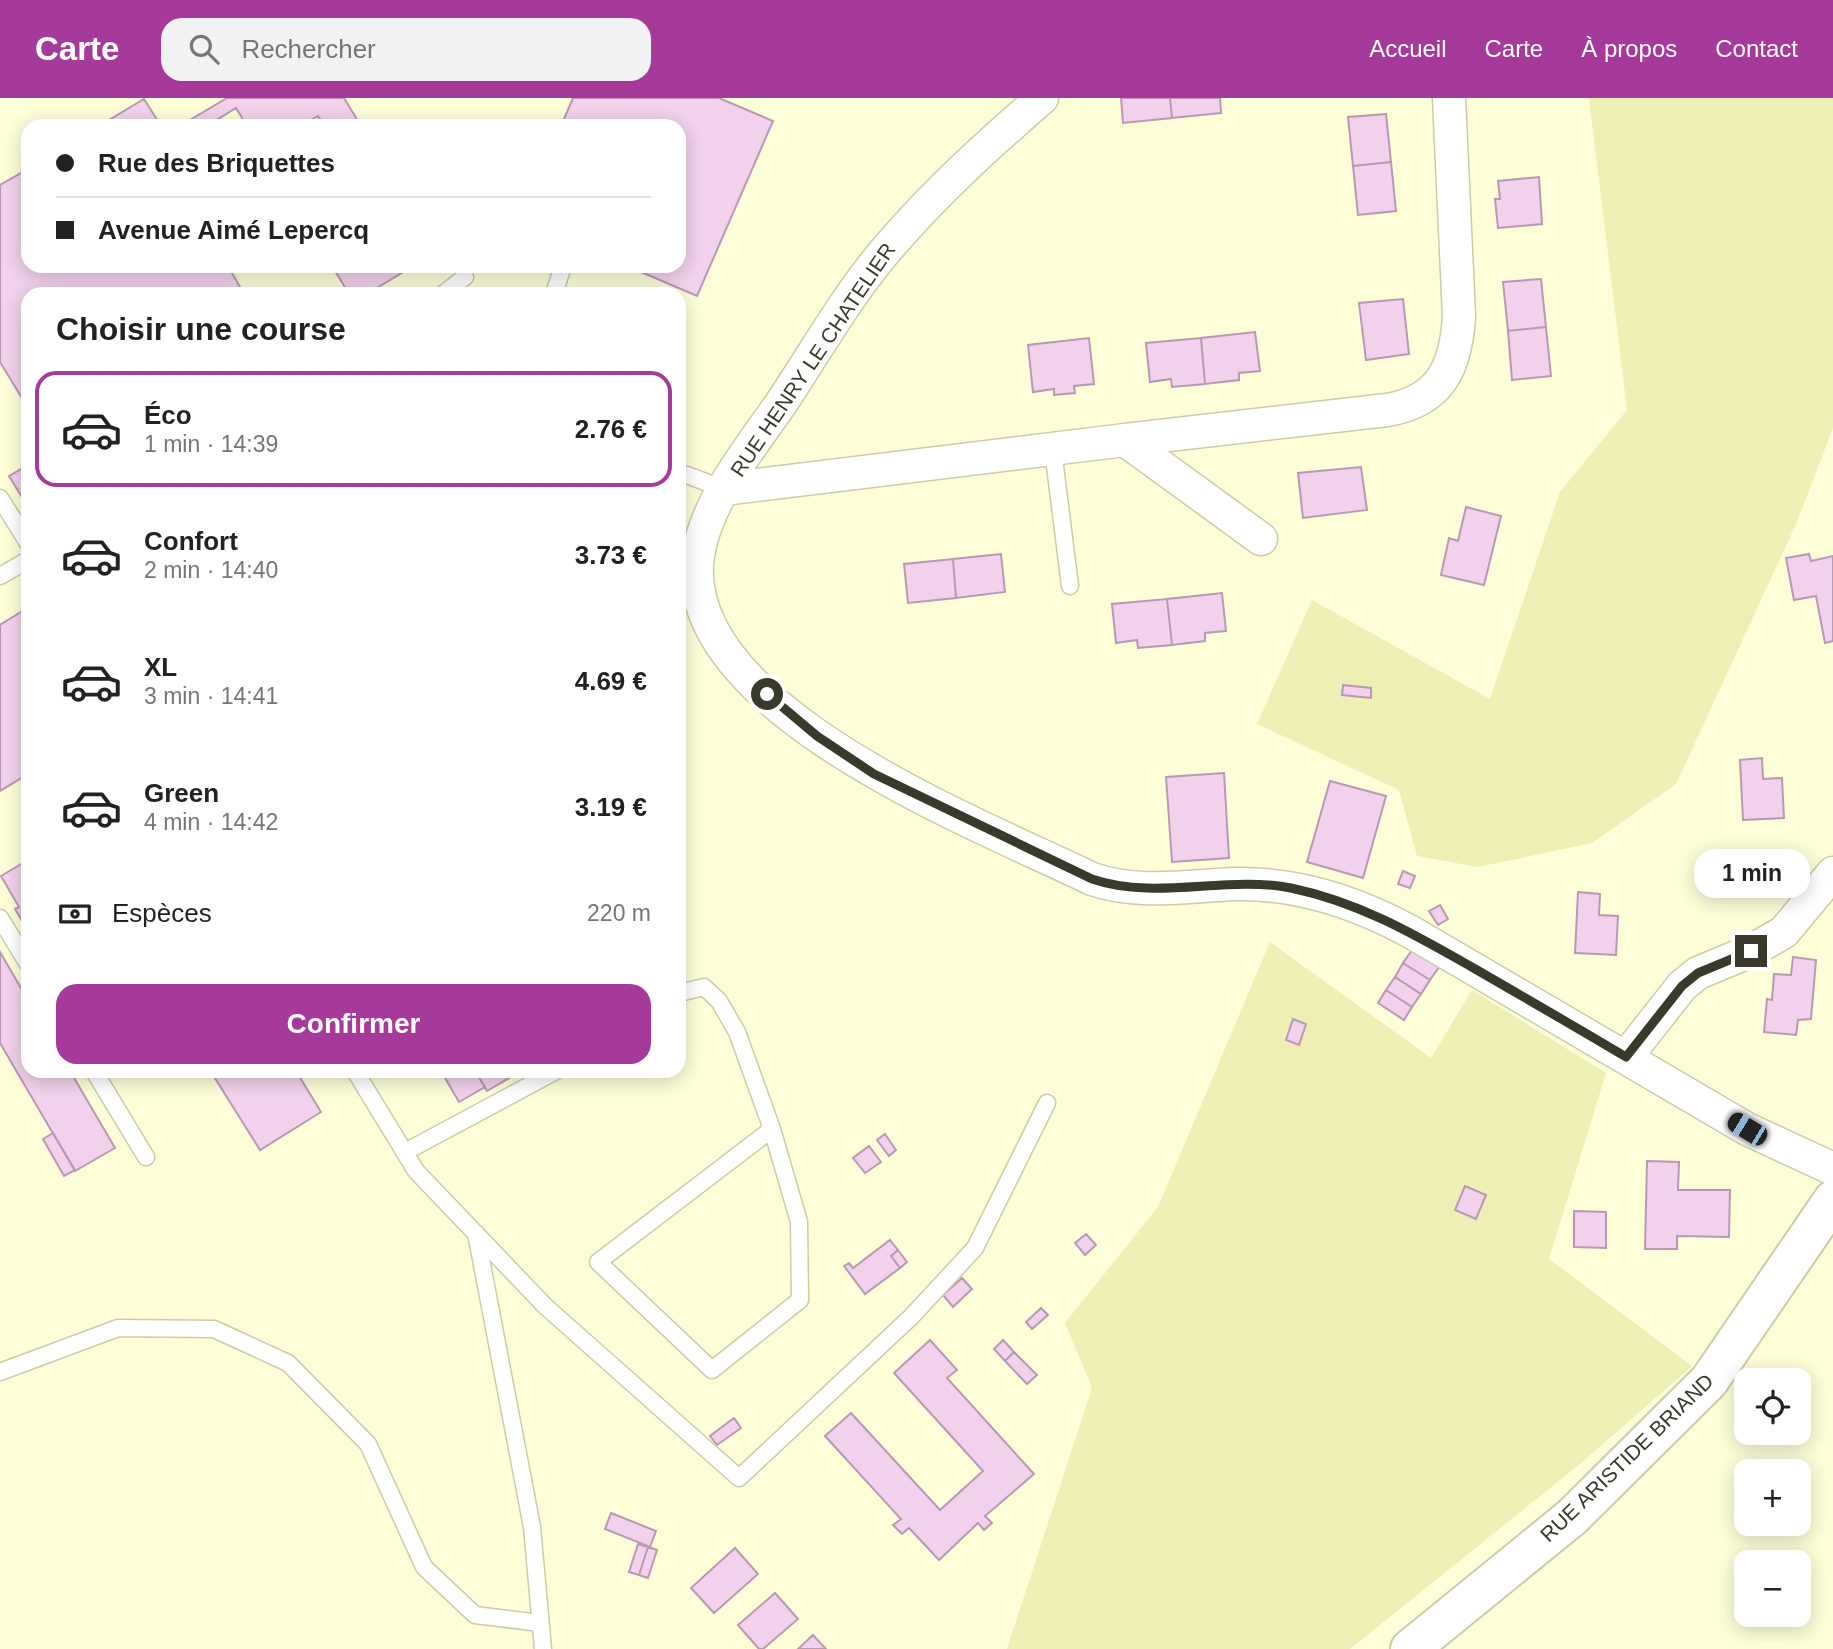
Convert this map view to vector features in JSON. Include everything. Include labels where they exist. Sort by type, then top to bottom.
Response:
[{"type":"main road","name":"RUE ARISTIDE BRIAND","points":[[1409,1649],[1572,1517],[1709,1381],[1833,1200]]},
{"type":"street","name":"RUE HENRY LE CHATELIER","points":[[724,489],[848,302],[892,242],[943,189],[1042,98]]},
{"type":"street","name":"RUE HENRY LE CHATELIER","points":[[724,489],[1387,411],[1415,404],[1433,391],[1449,366],[1458,326],[1449,98]]},
{"type":"street","points":[[1125,440],[1261,539]]},
{"type":"street","points":[[724,489],[701,540],[698,557],[698,587],[708,623],[726,654],[750,680],[817,736],[854,762],[1111,886],[1147,889],[1264,885],[1319,895],[1371,912],[1747,1129],[1833,1169]]},
{"type":"street","points":[[1626,1057],[1682,986],[1698,973],[1751,951],[1784,932],[1833,873]]},
{"type":"lane","points":[[452,287],[465,277]]},
{"type":"lane","points":[[1053,450],[1070,586]]},
{"type":"lane","points":[[686,475],[724,489]]},
{"type":"lane","points":[[0,498],[21,532]]},
{"type":"lane","points":[[0,576],[21,564]]},
{"type":"lane","points":[[0,918],[21,952]]},
{"type":"lane","points":[[686,991],[704,987],[719,1001],[737,1032],[772,1129],[799,1223],[800,1300],[712,1370],[598,1262],[772,1129]]},
{"type":"lane","points":[[98,1078],[146,1157]]},
{"type":"lane","points":[[359,1078],[416,1171],[545,1306],[739,1478],[911,1317],[975,1248],[1048,1103]]},
{"type":"lane","points":[[405,1152],[543,1078]]},
{"type":"lane","points":[[476,1233],[532,1527],[543,1649]]},
{"type":"lane","points":[[0,1373],[118,1328],[214,1329],[288,1363],[368,1444],[424,1567],[475,1615],[540,1623]]},
{"type":"green space","points":[[1589,98],[1833,98],[1833,428],[1797,522],[1676,784],[1592,843],[1478,867],[1417,856],[1399,790],[1257,724],[1312,600],[1490,699],[1560,492],[1627,410]]},
{"type":"green space","points":[[1270,942],[1431,1058],[1472,990],[1606,1073],[1549,1259],[1692,1366],[1580,1464],[1350,1649],[1007,1649],[1092,1388],[1065,1323],[1158,1207]]},
{"type":"building","points":[[227,98],[344,98],[357,119],[320,119],[318,116],[313,119],[243,119],[236,108],[218,119],[192,119]]},
{"type":"building","points":[[573,98],[719,98],[773,121],[697,296],[686,291],[686,287],[676,287],[643,273],[686,273],[686,119],[564,119]]},
{"type":"building","points":[[1121,98],[1170,98],[1172,118],[1123,123]]},
{"type":"building","points":[[1170,98],[1220,98],[1221,113],[1172,118]]},
{"type":"building","points":[[144,99],[157,119],[111,119]]},
{"type":"building","points":[[1386,114],[1391,162],[1353,166],[1348,117]]},
{"type":"building","points":[[1391,162],[1396,211],[1358,215],[1353,166]]},
{"type":"building","points":[[21,173],[21,273],[232,273],[240,287],[21,287],[21,396],[0,362],[0,185]]},
{"type":"building","points":[[1539,177],[1542,224],[1498,228],[1495,199],[1500,199],[1498,181]]},
{"type":"building","points":[[336,273],[402,273],[378,287],[345,287]]},
{"type":"building","points":[[1541,279],[1546,327],[1508,331],[1503,282]]},
{"type":"building","points":[[1403,299],[1409,354],[1366,360],[1359,303]]},
{"type":"building","points":[[1546,327],[1551,376],[1512,380],[1508,331]]},
{"type":"building","points":[[1255,332],[1260,371],[1239,373],[1239,380],[1205,384],[1201,338]]},
{"type":"building","points":[[1089,338],[1094,384],[1074,386],[1075,393],[1054,395],[1054,389],[1033,392],[1028,345]]},
{"type":"building","points":[[1201,338],[1205,384],[1172,387],[1171,379],[1150,382],[1146,343]]},
{"type":"building","points":[[1361,467],[1367,510],[1303,518],[1298,473]]},
{"type":"building","points":[[21,469],[21,496],[9,476]]},
{"type":"building","points":[[1466,507],[1501,516],[1484,585],[1441,575],[1449,538],[1458,541]]},
{"type":"building","points":[[1001,554],[1005,592],[956,598],[953,559]]},
{"type":"building","points":[[1809,554],[1811,561],[1833,556],[1833,641],[1825,643],[1816,596],[1794,600],[1786,558]]},
{"type":"building","points":[[953,559],[956,598],[908,603],[904,564]]},
{"type":"building","points":[[1222,593],[1226,631],[1205,633],[1205,641],[1172,645],[1167,599]]},
{"type":"building","points":[[1167,599],[1172,645],[1138,648],[1137,640],[1116,643],[1112,604]]},
{"type":"building","points":[[21,612],[21,778],[0,791],[0,625]]},
{"type":"building","points":[[1343,685],[1371,688],[1371,698],[1342,695]]},
{"type":"building","points":[[1762,758],[1763,779],[1782,778],[1784,818],[1743,820],[1740,760]]},
{"type":"building","points":[[1224,773],[1229,858],[1172,862],[1166,777]]},
{"type":"building","points":[[1330,781],[1386,796],[1363,878],[1307,862]]},
{"type":"building","points":[[21,864],[21,919],[15,909],[19,907],[1,876]]},
{"type":"building","points":[[1403,871],[1415,876],[1410,888],[1398,884]]},
{"type":"building","points":[[1578,892],[1600,894],[1599,915],[1618,916],[1616,955],[1575,953]]},
{"type":"building","points":[[1440,905],[1448,919],[1438,925],[1429,911]]},
{"type":"building","points":[[1412,950],[1439,967],[1430,980],[1403,963]]},
{"type":"building","points":[[0,952],[21,988],[21,1078],[74,1078],[115,1148],[75,1171],[0,1043]]},
{"type":"building","points":[[1793,957],[1816,960],[1811,1019],[1798,1020],[1796,1035],[1764,1032],[1767,999],[1772,1000],[1774,974],[1791,975]]},
{"type":"building","points":[[1403,963],[1430,980],[1421,994],[1395,977]]},
{"type":"building","points":[[1395,977],[1421,994],[1412,1007],[1386,990]]},
{"type":"building","points":[[1386,990],[1412,1007],[1404,1020],[1378,1003]]},
{"type":"building","points":[[1293,1019],[1306,1024],[1299,1045],[1286,1040]]},
{"type":"building","points":[[215,1078],[300,1078],[321,1112],[260,1150]]},
{"type":"building","points":[[445,1078],[479,1078],[485,1087],[459,1102]]},
{"type":"building","points":[[479,1078],[509,1078],[487,1091]]},
{"type":"building","points":[[53,1133],[75,1170],[64,1176],[43,1139]]},
{"type":"building","points":[[885,1134],[896,1150],[889,1156],[877,1140]]},
{"type":"building","points":[[869,1146],[881,1162],[865,1173],[853,1158]]},
{"type":"building","points":[[1647,1161],[1679,1162],[1678,1190],[1730,1190],[1729,1237],[1677,1236],[1677,1249],[1645,1249]]},
{"type":"building","points":[[1465,1186],[1486,1195],[1476,1219],[1455,1210]]},
{"type":"building","points":[[1574,1211],[1606,1212],[1606,1248],[1574,1247]]},
{"type":"building","points":[[1086,1234],[1096,1245],[1085,1255],[1075,1243]]},
{"type":"building","points":[[890,1240],[898,1250],[891,1256],[900,1268],[865,1294],[844,1266],[849,1263],[853,1268]]},
{"type":"building","points":[[898,1250],[907,1262],[900,1268],[891,1256]]},
{"type":"building","points":[[962,1278],[972,1289],[953,1307],[943,1295]]},
{"type":"building","points":[[1041,1308],[1048,1315],[1032,1329],[1026,1322]]},
{"type":"building","points":[[930,1340],[957,1370],[947,1378],[1034,1474],[985,1516],[992,1523],[984,1530],[978,1523],[939,1560],[909,1528],[902,1534],[893,1525],[901,1519],[825,1436],[851,1413],[940,1510],[983,1471],[894,1373]]},
{"type":"building","points":[[1003,1340],[1014,1352],[1005,1361],[994,1349]]},
{"type":"building","points":[[1014,1352],[1037,1375],[1027,1384],[1005,1361]]},
{"type":"building","points":[[734,1418],[741,1428],[717,1445],[710,1436]]},
{"type":"building","points":[[611,1513],[656,1531],[650,1547],[605,1529]]},
{"type":"building","points":[[638,1544],[648,1547],[639,1575],[629,1572]]},
{"type":"building","points":[[648,1547],[657,1550],[648,1578],[639,1575]]},
{"type":"building","points":[[735,1548],[758,1574],[714,1613],[691,1588]]},
{"type":"building","points":[[775,1593],[798,1619],[763,1649],[759,1649],[738,1625]]},
{"type":"building","points":[[813,1635],[826,1649],[798,1649]]},
{"type":"route","points":[[767,694],[817,736],[874,774],[1092,879],[1128,889],[1264,885],[1288,888],[1345,903],[1371,912],[1411,932],[1626,1057],[1682,986],[1698,973],[1751,951]]}]
